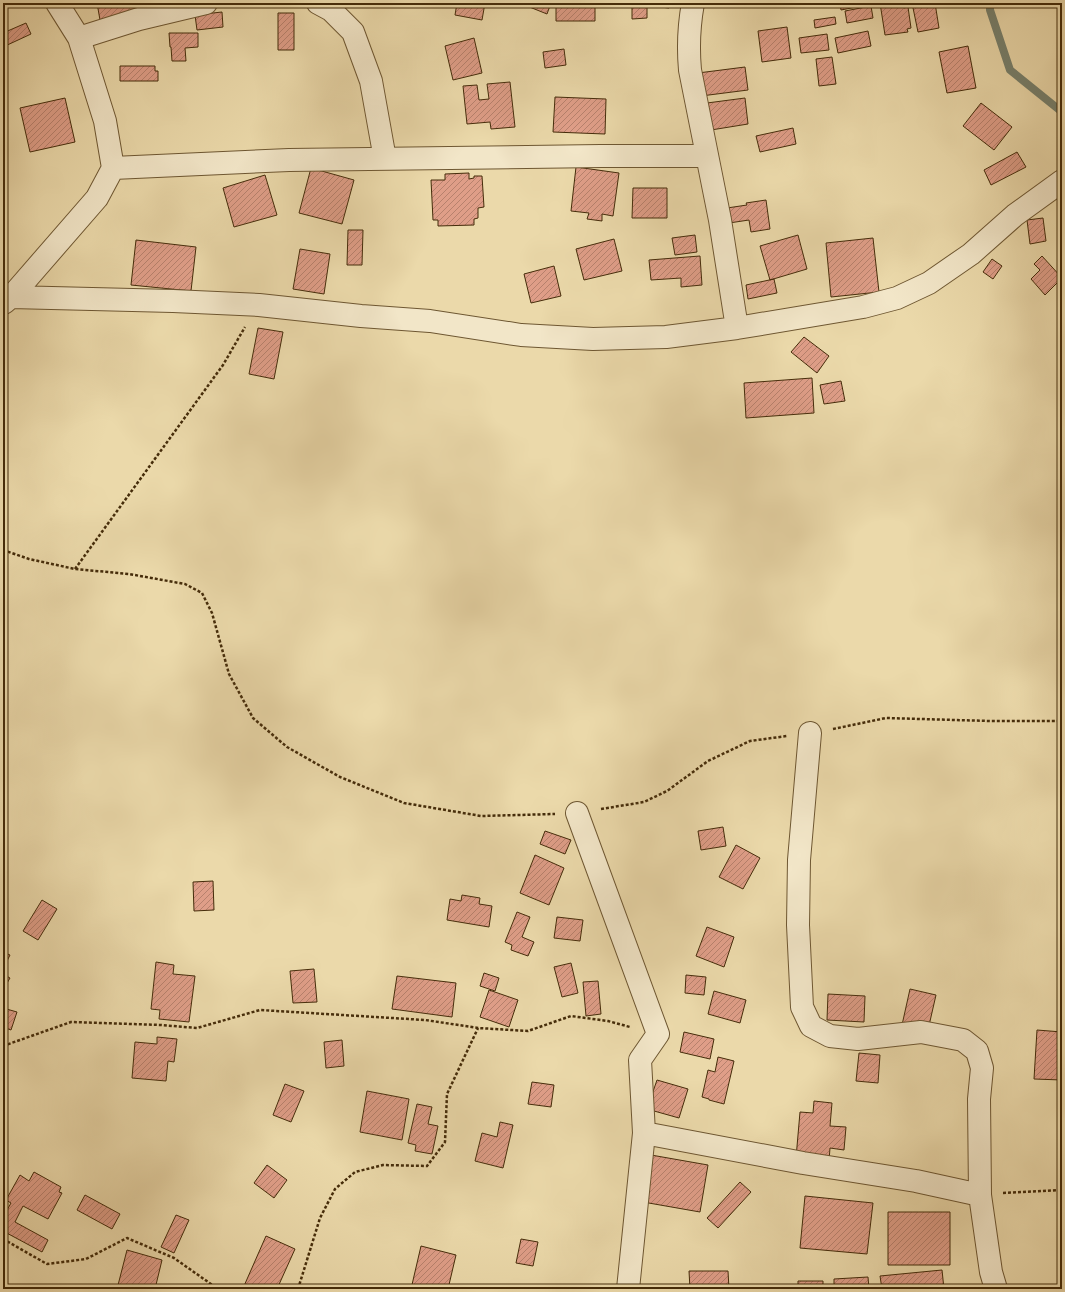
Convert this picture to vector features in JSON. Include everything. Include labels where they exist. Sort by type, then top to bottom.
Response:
[{"type":"street","points":[[7,301],[97,198],[113,168],[105,121],[78,38],[57,3]]},
{"type":"street","points":[[78,38],[139,18],[206,3]]},
{"type":"street","points":[[318,3],[331,10],[353,32],[371,81],[385,159]]},
{"type":"street","points":[[693,3],[690,19],[690,70],[720,220],[737,328]]},
{"type":"street","points":[[113,168],[289,160],[707,156]]},
{"type":"street","points":[[7,301],[174,301],[259,305],[361,316],[430,321],[521,335],[593,339],[666,337],[737,328],[863,307],[897,298],[929,283],[971,254],[1015,215],[1062,181]]},
{"type":"street","points":[[810,733],[799,860],[798,925],[802,1007],[811,1026],[830,1036],[858,1038],[921,1032],[963,1040],[977,1051],[982,1068],[979,1099],[980,1195],[991,1272],[996,1289]]},
{"type":"street","points":[[577,814],[658,1034],[640,1060],[644,1133],[628,1289]]},
{"type":"street","points":[[644,1133],[803,1163],[916,1181],[980,1195]]},
{"type":"path","points":[[75,569],[223,365],[259,305]]},
{"type":"path","points":[[3,550],[29,559],[75,569],[129,574],[186,584],[202,594],[212,613],[229,674],[253,718],[287,747],[340,777],[404,803],[481,816],[577,814],[644,802],[667,791],[708,761],[750,742],[810,733],[886,718],[990,722],[1062,721]]},
{"type":"path","points":[[3,1046],[72,1022],[161,1025],[197,1028],[260,1010],[425,1020],[478,1028],[528,1031],[571,1016],[608,1021],[658,1034]]},
{"type":"path","points":[[298,1289],[320,1218],[335,1189],[355,1172],[383,1164],[427,1166],[445,1142],[447,1094],[478,1028]]},
{"type":"path","points":[[980,1195],[1062,1190]]},
{"type":"path","points":[[3,1240],[47,1264],[86,1259],[127,1238],[174,1258],[218,1289]]},
{"type":"building","points":[[97,3],[137,3],[139,14],[100,20]]},
{"type":"building","points":[[457,3],[485,3],[482,20],[455,15]]},
{"type":"building","points":[[551,3],[547,14],[522,4]]},
{"type":"building","points":[[556,3],[595,3],[595,21],[556,21]]},
{"type":"building","points":[[632,3],[647,3],[647,18],[632,19]]},
{"type":"building","points":[[651,3],[669,3],[669,8],[651,6]]},
{"type":"building","points":[[840,3],[872,3],[872,4],[841,10]]},
{"type":"building","points":[[880,3],[903,3],[904,8],[908,7],[911,28],[907,29],[908,32],[885,35]]},
{"type":"building","points":[[912,3],[935,3],[939,28],[918,32]]},
{"type":"building","points":[[871,6],[873,18],[847,23],[845,11]]},
{"type":"building","points":[[222,12],[223,27],[197,30],[195,15]]},
{"type":"building","points":[[278,13],[294,13],[294,50],[278,50]]},
{"type":"building","points":[[835,17],[836,24],[815,28],[814,20]]},
{"type":"building","points":[[26,23],[31,34],[3,47],[3,33]]},
{"type":"building","points":[[787,27],[791,58],[762,62],[758,31]]},
{"type":"building","points":[[868,31],[871,46],[838,53],[835,38]]},
{"type":"building","points":[[169,33],[198,33],[198,47],[185,48],[186,61],[172,61]]},
{"type":"building","points":[[827,34],[829,50],[801,53],[799,38]]},
{"type":"building","points":[[474,38],[482,73],[453,80],[445,46]]},
{"type":"building","points":[[968,46],[976,88],[947,93],[939,52]]},
{"type":"building","points":[[564,49],[566,65],[545,68],[543,52]]},
{"type":"building","points":[[832,57],[836,84],[819,86],[816,59]]},
{"type":"building","points":[[120,66],[155,66],[155,71],[158,71],[158,81],[120,81]]},
{"type":"building","points":[[745,67],[748,90],[701,96],[698,73]]},
{"type":"building","points":[[510,82],[515,127],[491,129],[490,122],[467,124],[463,86],[477,85],[479,100],[489,99],[487,84]]},
{"type":"building","points":[[555,97],[606,99],[605,134],[553,132]]},
{"type":"building","points":[[65,98],[75,142],[30,152],[20,108]]},
{"type":"building","points":[[745,98],[748,124],[711,130],[707,103]]},
{"type":"building","points":[[981,103],[1012,127],[994,150],[963,126]]},
{"type":"building","points":[[793,128],[796,144],[760,152],[756,136]]},
{"type":"building","points":[[1017,152],[1026,167],[991,185],[984,170]]},
{"type":"building","points":[[576,167],[619,173],[613,216],[602,214],[602,221],[587,219],[589,213],[571,211]]},
{"type":"building","points":[[311,168],[354,180],[342,224],[299,213]]},
{"type":"building","points":[[469,173],[469,179],[474,178],[474,176],[482,176],[484,207],[478,208],[478,218],[474,219],[474,225],[438,226],[438,220],[433,220],[431,180],[445,180],[445,174]]},
{"type":"building","points":[[265,175],[277,215],[234,227],[223,188]]},
{"type":"building","points":[[633,188],[667,188],[667,218],[632,218]]},
{"type":"building","points":[[766,200],[770,229],[751,232],[749,220],[729,223],[727,208]]},
{"type":"building","points":[[1043,218],[1046,241],[1030,244],[1027,220]]},
{"type":"building","points":[[348,230],[363,230],[362,265],[347,265]]},
{"type":"building","points":[[695,235],[697,252],[675,255],[672,238]]},
{"type":"building","points":[[798,235],[807,269],[770,280],[760,246]]},
{"type":"building","points":[[873,238],[879,292],[831,297],[826,243]]},
{"type":"building","points":[[614,239],[622,271],[584,280],[576,249]]},
{"type":"building","points":[[136,240],[196,247],[191,291],[131,285]]},
{"type":"building","points":[[300,249],[330,254],[324,294],[293,289]]},
{"type":"building","points":[[700,256],[702,285],[681,287],[681,278],[651,280],[649,260]]},
{"type":"building","points":[[1042,256],[1062,278],[1045,295],[1031,279],[1040,270],[1034,264]]},
{"type":"building","points":[[992,259],[1002,266],[993,279],[983,272]]},
{"type":"building","points":[[554,266],[561,296],[531,303],[524,274]]},
{"type":"building","points":[[774,279],[777,293],[748,299],[746,285]]},
{"type":"building","points":[[258,328],[283,332],[274,379],[249,374]]},
{"type":"building","points":[[804,337],[829,356],[817,373],[791,352]]},
{"type":"building","points":[[812,378],[814,413],[746,418],[744,383]]},
{"type":"building","points":[[841,381],[845,401],[824,404],[820,385]]},
{"type":"building","points":[[723,827],[726,846],[701,850],[698,831]]},
{"type":"building","points":[[545,831],[571,840],[565,854],[540,844]]},
{"type":"building","points":[[736,845],[760,858],[743,889],[719,877]]},
{"type":"building","points":[[535,855],[564,868],[549,905],[520,893]]},
{"type":"building","points":[[213,881],[214,910],[194,911],[193,882]]},
{"type":"building","points":[[462,895],[480,898],[479,904],[492,906],[489,927],[447,920],[450,899],[461,901]]},
{"type":"building","points":[[42,900],[57,909],[38,940],[23,931]]},
{"type":"building","points":[[517,912],[530,917],[522,937],[534,942],[528,956],[511,950],[512,945],[505,942]]},
{"type":"building","points":[[557,917],[583,920],[580,941],[554,938]]},
{"type":"building","points":[[707,927],[734,937],[724,967],[696,956]]},
{"type":"building","points":[[3,952],[10,955],[3,969]]},
{"type":"building","points":[[156,962],[174,965],[173,974],[195,976],[189,1022],[159,1019],[160,1010],[151,1009]]},
{"type":"building","points":[[571,963],[578,993],[562,997],[554,967]]},
{"type":"building","points":[[314,969],[317,1002],[293,1003],[290,971]]},
{"type":"building","points":[[484,973],[499,978],[495,991],[480,986]]},
{"type":"building","points":[[3,974],[10,978],[3,990]]},
{"type":"building","points":[[686,975],[706,977],[704,995],[685,993]]},
{"type":"building","points":[[397,976],[456,983],[452,1017],[392,1009]]},
{"type":"building","points":[[598,981],[601,1014],[586,1016],[583,982]]},
{"type":"building","points":[[910,989],[936,995],[928,1030],[902,1025]]},
{"type":"building","points":[[489,990],[518,1000],[509,1027],[480,1017]]},
{"type":"building","points":[[714,991],[746,1000],[740,1023],[708,1014]]},
{"type":"building","points":[[828,994],[865,996],[864,1022],[827,1020]]},
{"type":"building","points":[[3,1008],[17,1012],[11,1030],[3,1027]]},
{"type":"building","points":[[1037,1030],[1062,1032],[1062,1080],[1034,1079]]},
{"type":"building","points":[[684,1032],[714,1039],[710,1059],[680,1052]]},
{"type":"building","points":[[157,1037],[177,1039],[174,1062],[168,1061],[166,1081],[132,1078],[135,1042],[157,1044]]},
{"type":"building","points":[[342,1040],[344,1066],[326,1068],[324,1042]]},
{"type":"building","points":[[859,1053],[880,1055],[878,1083],[856,1081]]},
{"type":"building","points":[[718,1057],[734,1061],[724,1104],[702,1097],[708,1070],[715,1072]]},
{"type":"building","points":[[657,1080],[688,1089],[679,1118],[647,1109]]},
{"type":"building","points":[[532,1082],[554,1085],[551,1107],[528,1104]]},
{"type":"building","points":[[285,1084],[304,1091],[291,1122],[273,1115]]},
{"type":"building","points":[[367,1091],[409,1099],[402,1140],[360,1132]]},
{"type":"building","points":[[814,1101],[832,1103],[830,1126],[846,1127],[844,1150],[830,1148],[829,1161],[796,1158],[800,1112],[813,1113]]},
{"type":"building","points":[[417,1104],[432,1107],[428,1124],[438,1126],[432,1154],[415,1151],[416,1145],[408,1143]]},
{"type":"building","points":[[500,1122],[513,1125],[503,1168],[475,1161],[482,1133],[497,1137]]},
{"type":"building","points":[[651,1155],[708,1165],[700,1212],[643,1202]]},
{"type":"building","points":[[267,1165],[287,1180],[274,1198],[254,1183]]},
{"type":"building","points":[[34,1172],[61,1187],[59,1192],[62,1193],[48,1219],[23,1206],[15,1222],[48,1240],[42,1252],[3,1231],[3,1217],[11,1203],[6,1200],[20,1175],[29,1181]]},
{"type":"building","points":[[740,1182],[751,1192],[718,1228],[707,1218]]},
{"type":"building","points":[[85,1195],[120,1214],[112,1229],[77,1210]]},
{"type":"building","points":[[805,1196],[873,1203],[867,1254],[800,1248]]},
{"type":"building","points":[[888,1212],[950,1212],[950,1265],[888,1265]]},
{"type":"building","points":[[176,1215],[189,1220],[174,1253],[161,1247]]},
{"type":"building","points":[[266,1236],[295,1249],[277,1289],[251,1289],[244,1286]]},
{"type":"building","points":[[521,1239],[538,1242],[533,1266],[516,1263]]},
{"type":"building","points":[[421,1246],[456,1255],[448,1289],[411,1289]]},
{"type":"building","points":[[127,1250],[162,1260],[155,1289],[117,1289]]},
{"type":"building","points":[[942,1270],[944,1289],[882,1289],[880,1276]]},
{"type":"building","points":[[689,1271],[728,1271],[729,1289],[690,1289]]},
{"type":"building","points":[[868,1277],[869,1289],[834,1289],[834,1279]]},
{"type":"building","points":[[798,1281],[823,1281],[823,1289],[798,1289]]},
{"type":"waterway","points":[[990,3],[990,10],[1010,70],[1062,112]]}]
